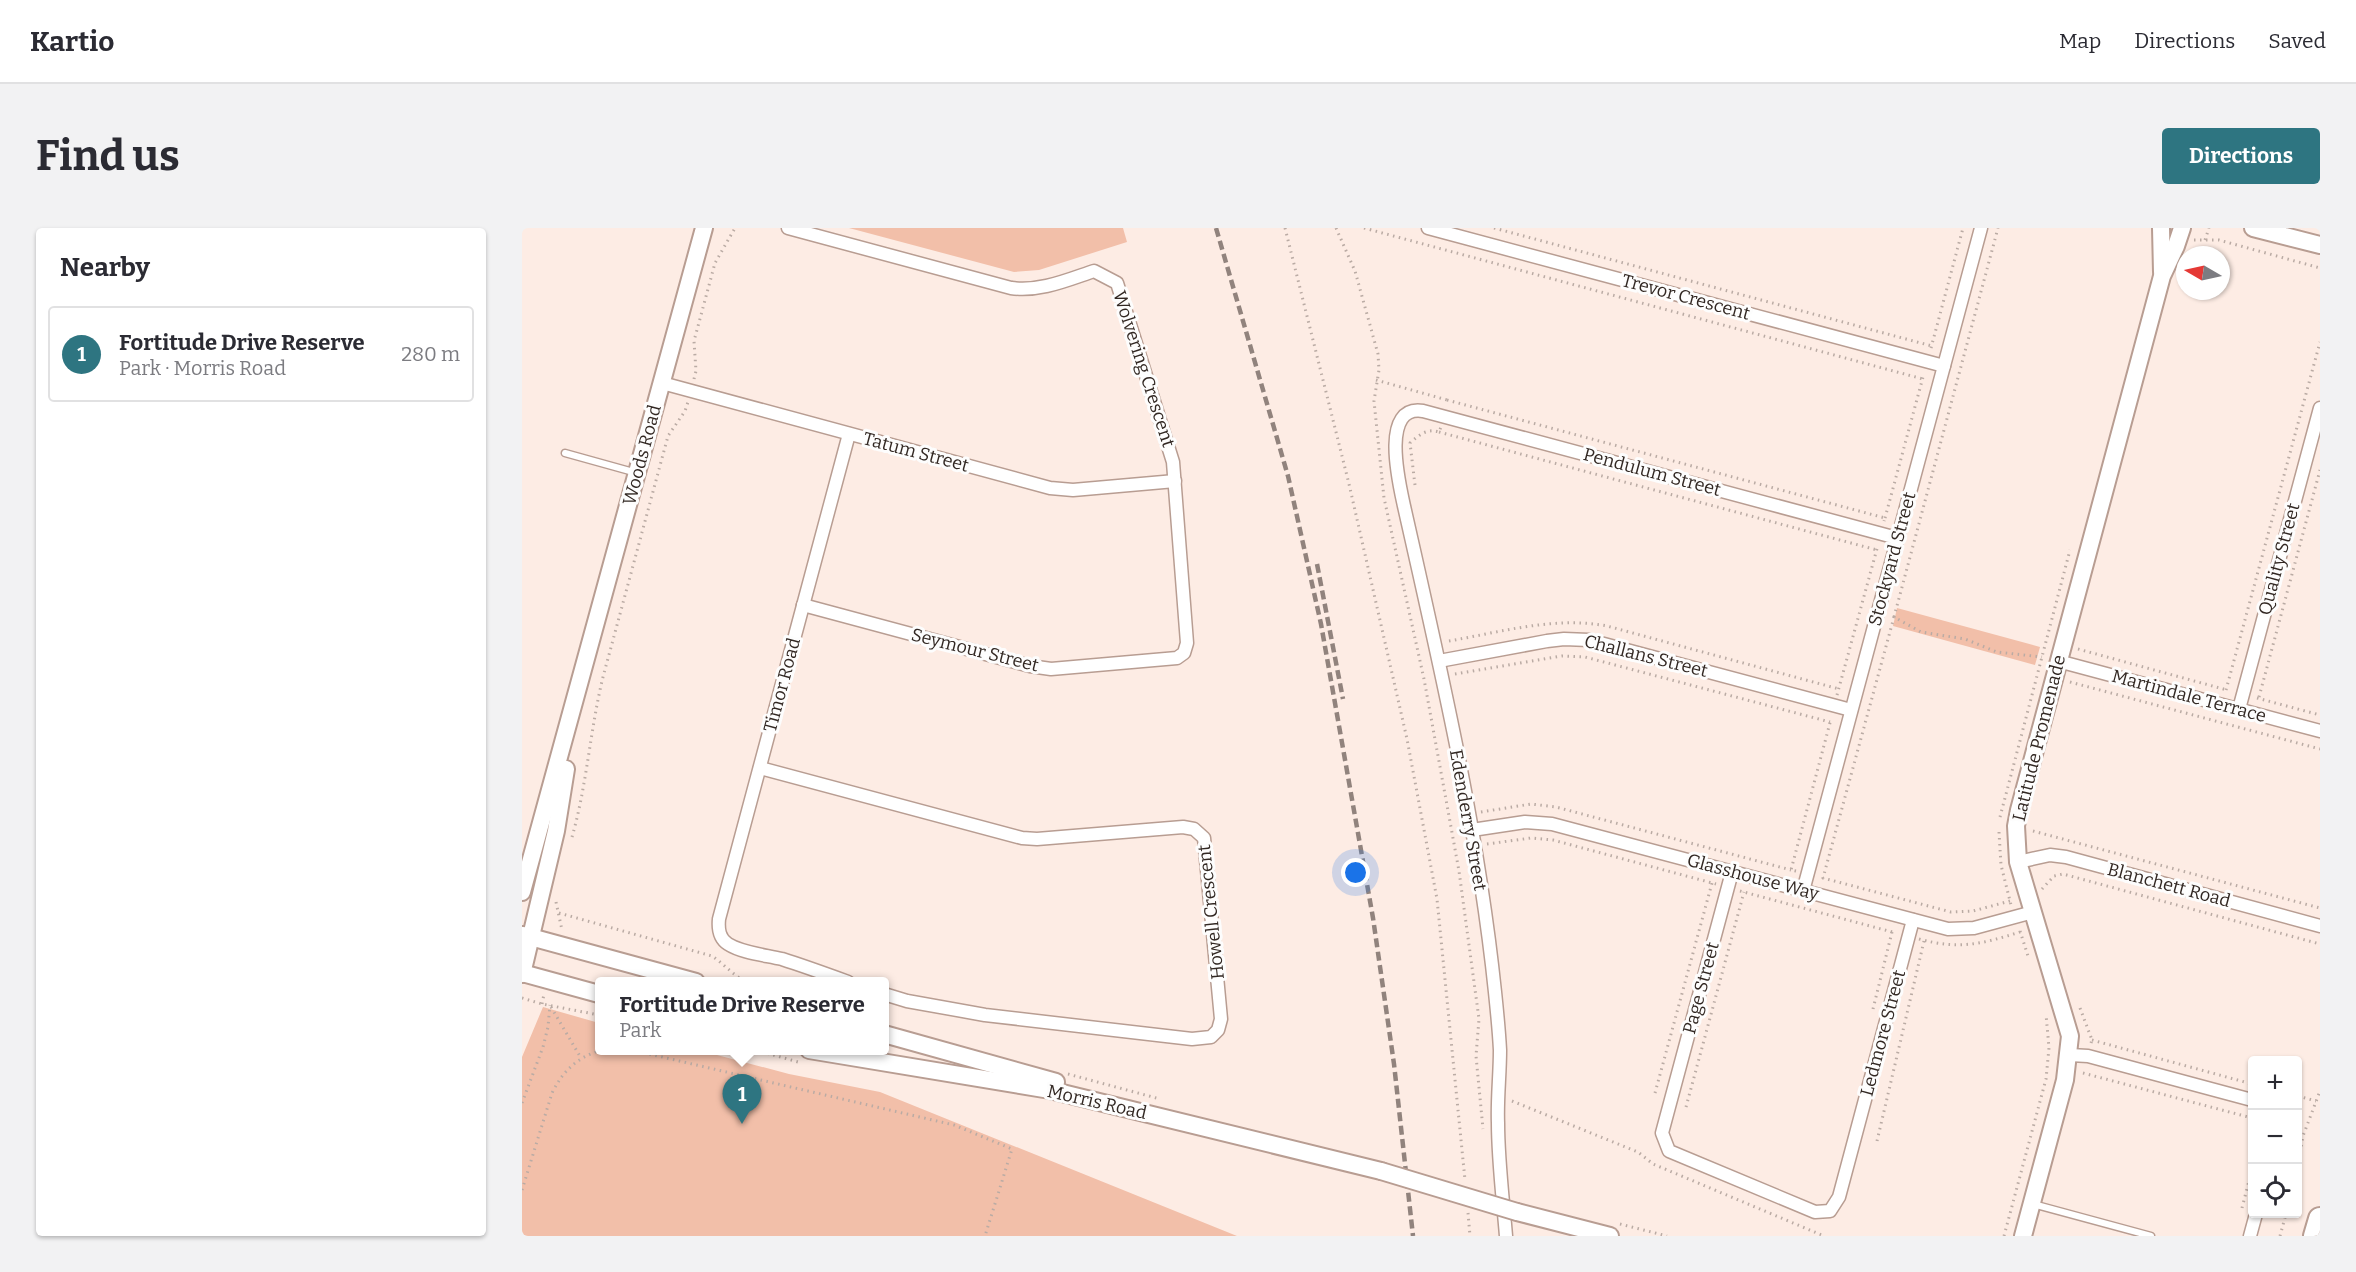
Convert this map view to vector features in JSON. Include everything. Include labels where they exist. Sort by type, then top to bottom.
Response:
[{"type":"highway","points":[[2315,1236],[2320,1219]]},
{"type":"street","name":"Woods Road","points":[[522,892],[704,228]]},
{"type":"street","name":"Wolvering Crescent","points":[[788,228],[1011,288],[1032,290],[1044,288],[1094,272],[1117,283],[1170,449],[1175,481],[1188,632],[1184,653]]},
{"type":"street","name":"Trevor Crescent","points":[[1428,228],[1944,366]]},
{"type":"street","name":"Stockyard Street","points":[[1803,891],[1981,228]]},
{"type":"street","name":"Latitude Promenade","points":[[2161,228],[2162,276]]},
{"type":"street","points":[[2253,228],[2320,245]]},
{"type":"street","name":"Latitude Promenade","points":[[2023,1236],[2065,1080],[2070,1055],[2070,1036],[2033,912],[2026,860],[2016,826],[2019,810],[2066,663],[2162,276],[2176,246],[2187,234]]},
{"type":"street","name":"Tatum Street","points":[[662,383],[1050,488],[1073,490],[1175,481]]},
{"type":"street","name":"Quality Street","points":[[2239,709],[2316,442],[2320,408]]},
{"type":"street","name":"Pendulum Street","points":[[1408,413],[1417,410],[1444,416],[1897,538]]},
{"type":"street","name":"Edenderry Street","points":[[1408,413],[1399,422],[1396,432],[1400,479],[1442,676],[1478,829],[1500,1050],[1498,1124],[1506,1236]]},
{"type":"street","name":"Timor Road","points":[[836,977],[727,943],[721,937],[719,919],[849,434]]},
{"type":"street","name":"Seymour Street","points":[[803,605],[1030,666],[1051,669],[1164,660],[1177,658],[1184,653]]},
{"type":"street","name":"Challans Street","points":[[1439,661],[1547,641],[1589,640],[1851,710]]},
{"type":"street","name":"Martindale Terrace","points":[[2066,663],[2320,731]]},
{"type":"street","name":"Woods Road","points":[[522,973],[527,936],[556,831],[580,682]]},
{"type":"street","name":"Howell Crescent","points":[[759,768],[1022,838],[1036,839],[1183,827],[1194,829],[1204,838],[1221,1019],[1218,1030],[1211,1037],[1192,1039],[985,1015],[907,1001],[889,995]]},
{"type":"street","name":"Glasshouse Way","points":[[1478,829],[1525,822],[1552,824],[1948,929],[1966,929],[2033,912]]},
{"type":"street","name":"Blanchett Road","points":[[2026,860],[2050,855],[2066,857],[2320,926]]},
{"type":"street","name":"Page Street","points":[[1732,872],[1662,1133],[1669,1151],[1815,1212],[1830,1211],[1839,1197],[1853,1145]]},
{"type":"street","name":"Ledmore Street","points":[[1853,1145],[1913,920]]},
{"type":"street","points":[[527,936],[681,977]]},
{"type":"street","points":[[522,973],[595,993]]},
{"type":"street","name":"Morris Road","points":[[889,1036],[1381,1171],[1589,1236]]},
{"type":"street","name":"Morris Road","points":[[809,1057],[857,1055],[1050,1090],[1381,1171]]},
{"type":"street","points":[[2070,1055],[2088,1056],[2248,1099]]},
{"type":"street","name":"Morris Road","points":[[1517,1212],[1610,1236]]},
{"type":"street","points":[[2250,1236],[2255,1218]]},
{"type":"lane","points":[[565,453],[637,473]]},
{"type":"lane","points":[[2031,1203],[2151,1236]]},
{"type":"path","points":[[696,371],[694,341],[715,263],[735,228]]},
{"type":"path","points":[[1285,228],[1349,484],[1409,751],[1437,899],[1465,1181]]},
{"type":"path","points":[[1336,228],[1355,271],[1378,354],[1374,401],[1384,498],[1424,679],[1459,871],[1479,1019],[1476,1056],[1483,1132]]},
{"type":"path","points":[[1364,228],[1923,379]]},
{"type":"path","points":[[1494,228],[1932,346]]},
{"type":"path","points":[[1823,878],[1998,228]]},
{"type":"path","points":[[2205,240],[2209,228]]},
{"type":"path","points":[[2187,234],[2205,240],[2220,240],[2320,268]]},
{"type":"path","points":[[2226,690],[2320,342]]},
{"type":"path","points":[[1376,380],[1885,518],[1791,870],[1951,912],[1973,911],[2010,901]]},
{"type":"path","points":[[1439,432],[1447,400]]},
{"type":"path","points":[[570,847],[582,804],[594,714],[603,677],[668,436],[685,411]]},
{"type":"path","points":[[1415,486],[1410,442],[1422,432],[1433,430],[1877,550]]},
{"type":"path","points":[[2258,698],[2320,470]]},
{"type":"path","points":[[1894,617],[1917,630],[1965,639],[1997,652],[2042,657]]},
{"type":"path","points":[[1449,641],[1456,674]]},
{"type":"path","points":[[2067,692],[2070,682],[2066,663],[2078,649],[2320,715]]},
{"type":"path","points":[[1424,679],[1562,656],[1586,657],[1830,722]]},
{"type":"path","points":[[2070,682],[2320,749]]},
{"type":"path","points":[[1481,812],[1478,829],[1487,845],[1531,838],[1553,840],[1924,941],[1961,946],[1987,943],[2020,932]]},
{"type":"path","points":[[2045,899],[2026,860],[2033,831],[2320,908]]},
{"type":"path","points":[[2042,889],[2054,876],[2063,874],[2320,944]]},
{"type":"path","points":[[1655,1093],[1712,883]]},
{"type":"path","points":[[1686,1107],[1744,892]]},
{"type":"path","points":[[556,900],[560,913],[712,956],[737,977]]},
{"type":"path","points":[[1877,1140],[1924,941]]},
{"type":"path","points":[[522,998],[595,1014]]},
{"type":"path","points":[[550,1005],[582,1058]]},
{"type":"path","points":[[522,1103],[543,1047],[550,1005]]},
{"type":"path","points":[[2079,1006],[2092,1040],[2080,1084]]},
{"type":"path","points":[[2092,1040],[2248,1083]]},
{"type":"path","points":[[522,1191],[552,1093],[559,1079],[574,1063],[595,1053]]},
{"type":"path","points":[[653,1055],[954,1125],[1012,1149],[985,1236]]},
{"type":"path","points":[[794,1055],[809,1057]]},
{"type":"path","points":[[1067,1073],[1168,1101]]},
{"type":"path","points":[[2083,1073],[2248,1117]]},
{"type":"path","points":[[2302,1142],[2320,1091]]},
{"type":"path","points":[[1480,1097],[1507,1100],[1528,1107],[1638,1152],[1653,1164],[1824,1236]]},
{"type":"path","points":[[2302,1097],[2316,1101]]},
{"type":"path","points":[[1467,1203],[1470,1236]]},
{"type":"path","points":[[2280,1236],[2285,1218]]},
{"type":"shaded area","points":[[849,228],[1123,228],[1127,242],[1039,270],[1014,272]]},
{"type":"shaded area","points":[[1897,608],[2040,647],[2035,665],[1893,626]]},
{"type":"shaded area","points":[[543,1007],[595,1022],[595,1055],[717,1055],[789,1074],[880,1092],[1237,1236],[522,1236],[522,1057]]},
{"type":"railway","points":[[1216,228],[1288,476],[1321,624],[1373,918],[1394,1064],[1413,1236]]},
{"type":"railway","points":[[1317,564],[1343,699]]},
{"type":"place","name":"Fortitude Drive Reserve","points":[[742,1124]]}]
